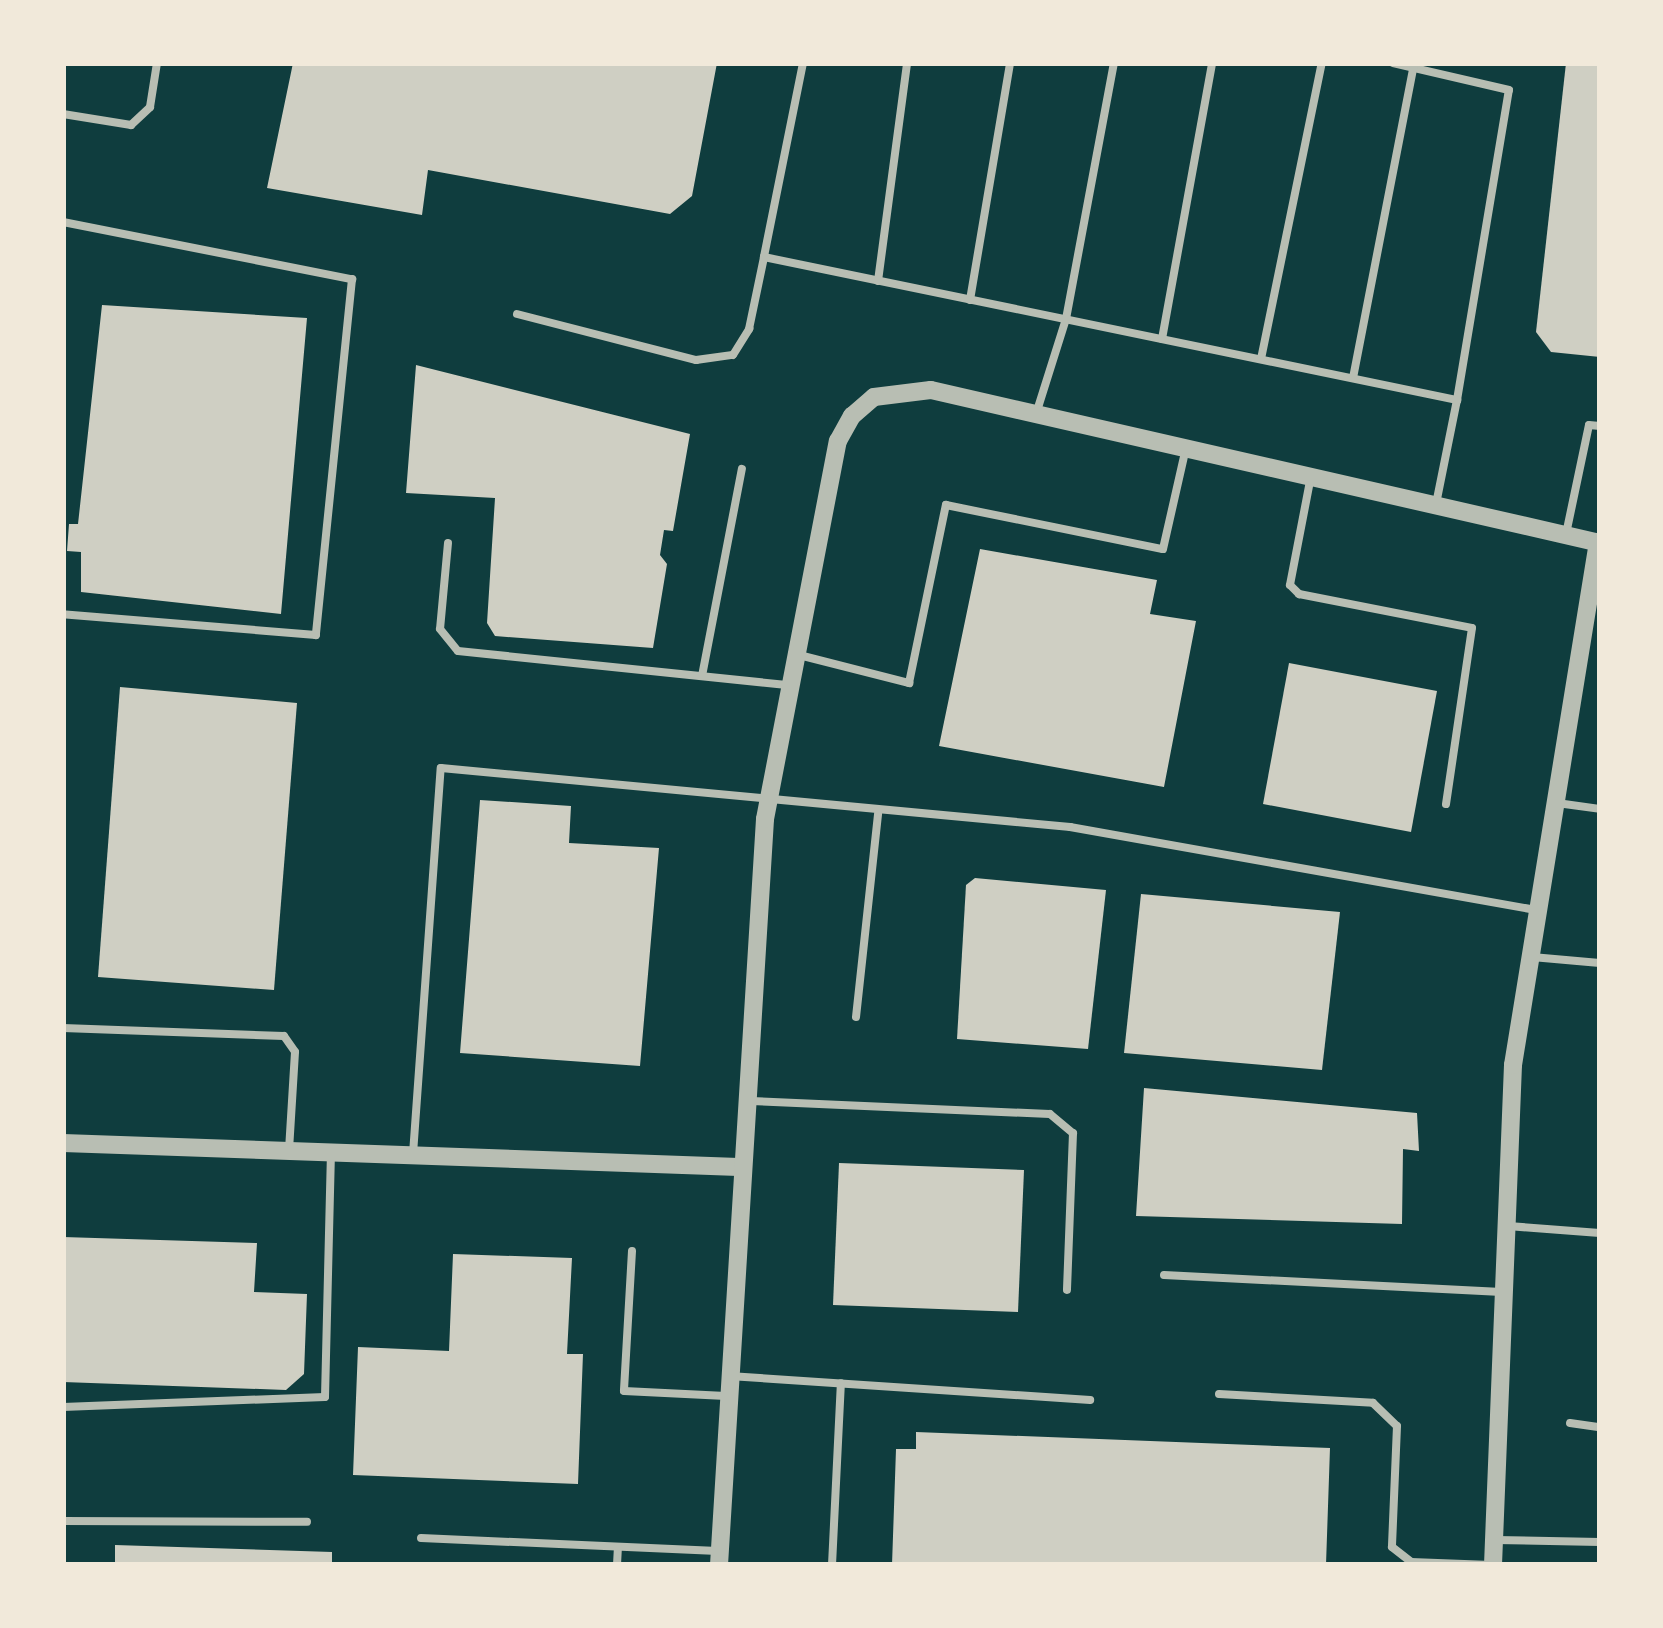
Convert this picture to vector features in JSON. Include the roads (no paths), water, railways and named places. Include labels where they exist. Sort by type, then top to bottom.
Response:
[{"type":"street","points":[[719,1558],[739,1167],[768,804],[838,441],[874,398],[931,390],[1310,481],[1599,543],[1513,1065],[1492,1565]]},
{"type":"street","points":[[63,1143],[739,1167]]},
{"type":"lane","points":[[63,114],[131,125],[150,107],[158,63]]},
{"type":"lane","points":[[518,314],[696,360],[733,355],[749,329],[803,63]]},
{"type":"lane","points":[[878,280],[907,63]]},
{"type":"lane","points":[[970,300],[1010,63]]},
{"type":"lane","points":[[1036,416],[1066,319],[1114,63]]},
{"type":"lane","points":[[1162,339],[1212,63]]},
{"type":"lane","points":[[1261,359],[1322,63]]},
{"type":"lane","points":[[1393,63],[1509,90],[1435,508]]},
{"type":"lane","points":[[1353,378],[1413,68]]},
{"type":"lane","points":[[63,222],[352,279],[316,635],[63,614]]},
{"type":"lane","points":[[764,257],[1457,400]]},
{"type":"lane","points":[[1566,536],[1589,425],[1600,426]]},
{"type":"lane","points":[[797,654],[909,683],[946,505],[1163,550],[1185,452]]},
{"type":"lane","points":[[702,676],[742,469]]},
{"type":"lane","points":[[1310,481],[1290,585],[1299,594],[1472,628],[1446,804]]},
{"type":"lane","points":[[448,543],[440,629],[458,652],[791,685]]},
{"type":"lane","points":[[413,1155],[440,768],[768,804],[1070,827],[1538,910]]},
{"type":"lane","points":[[1556,803],[1600,809]]},
{"type":"lane","points":[[856,1017],[878,812]]},
{"type":"lane","points":[[1530,957],[1600,963]]},
{"type":"lane","points":[[63,1028],[284,1036],[295,1052],[289,1151]]},
{"type":"lane","points":[[744,1101],[1051,1114],[1073,1132],[1067,1289]]},
{"type":"lane","points":[[63,1407],[325,1397],[331,1153]]},
{"type":"lane","points":[[1506,1226],[1600,1233]]},
{"type":"lane","points":[[632,1250],[624,1391],[841,1383],[1090,1400]]},
{"type":"lane","points":[[1164,1275],[1504,1292]]},
{"type":"lane","points":[[832,1565],[841,1383]]},
{"type":"lane","points":[[1219,1394],[1373,1403],[1397,1426],[1392,1547],[1412,1562],[1492,1565]]},
{"type":"lane","points":[[1570,1423],[1600,1426]]},
{"type":"lane","points":[[63,1521],[307,1522]]},
{"type":"lane","points":[[421,1538],[618,1547],[719,1558]]},
{"type":"lane","points":[[1494,1540],[1600,1542]]},
{"type":"lane","points":[[616,1565],[618,1547]]}]
